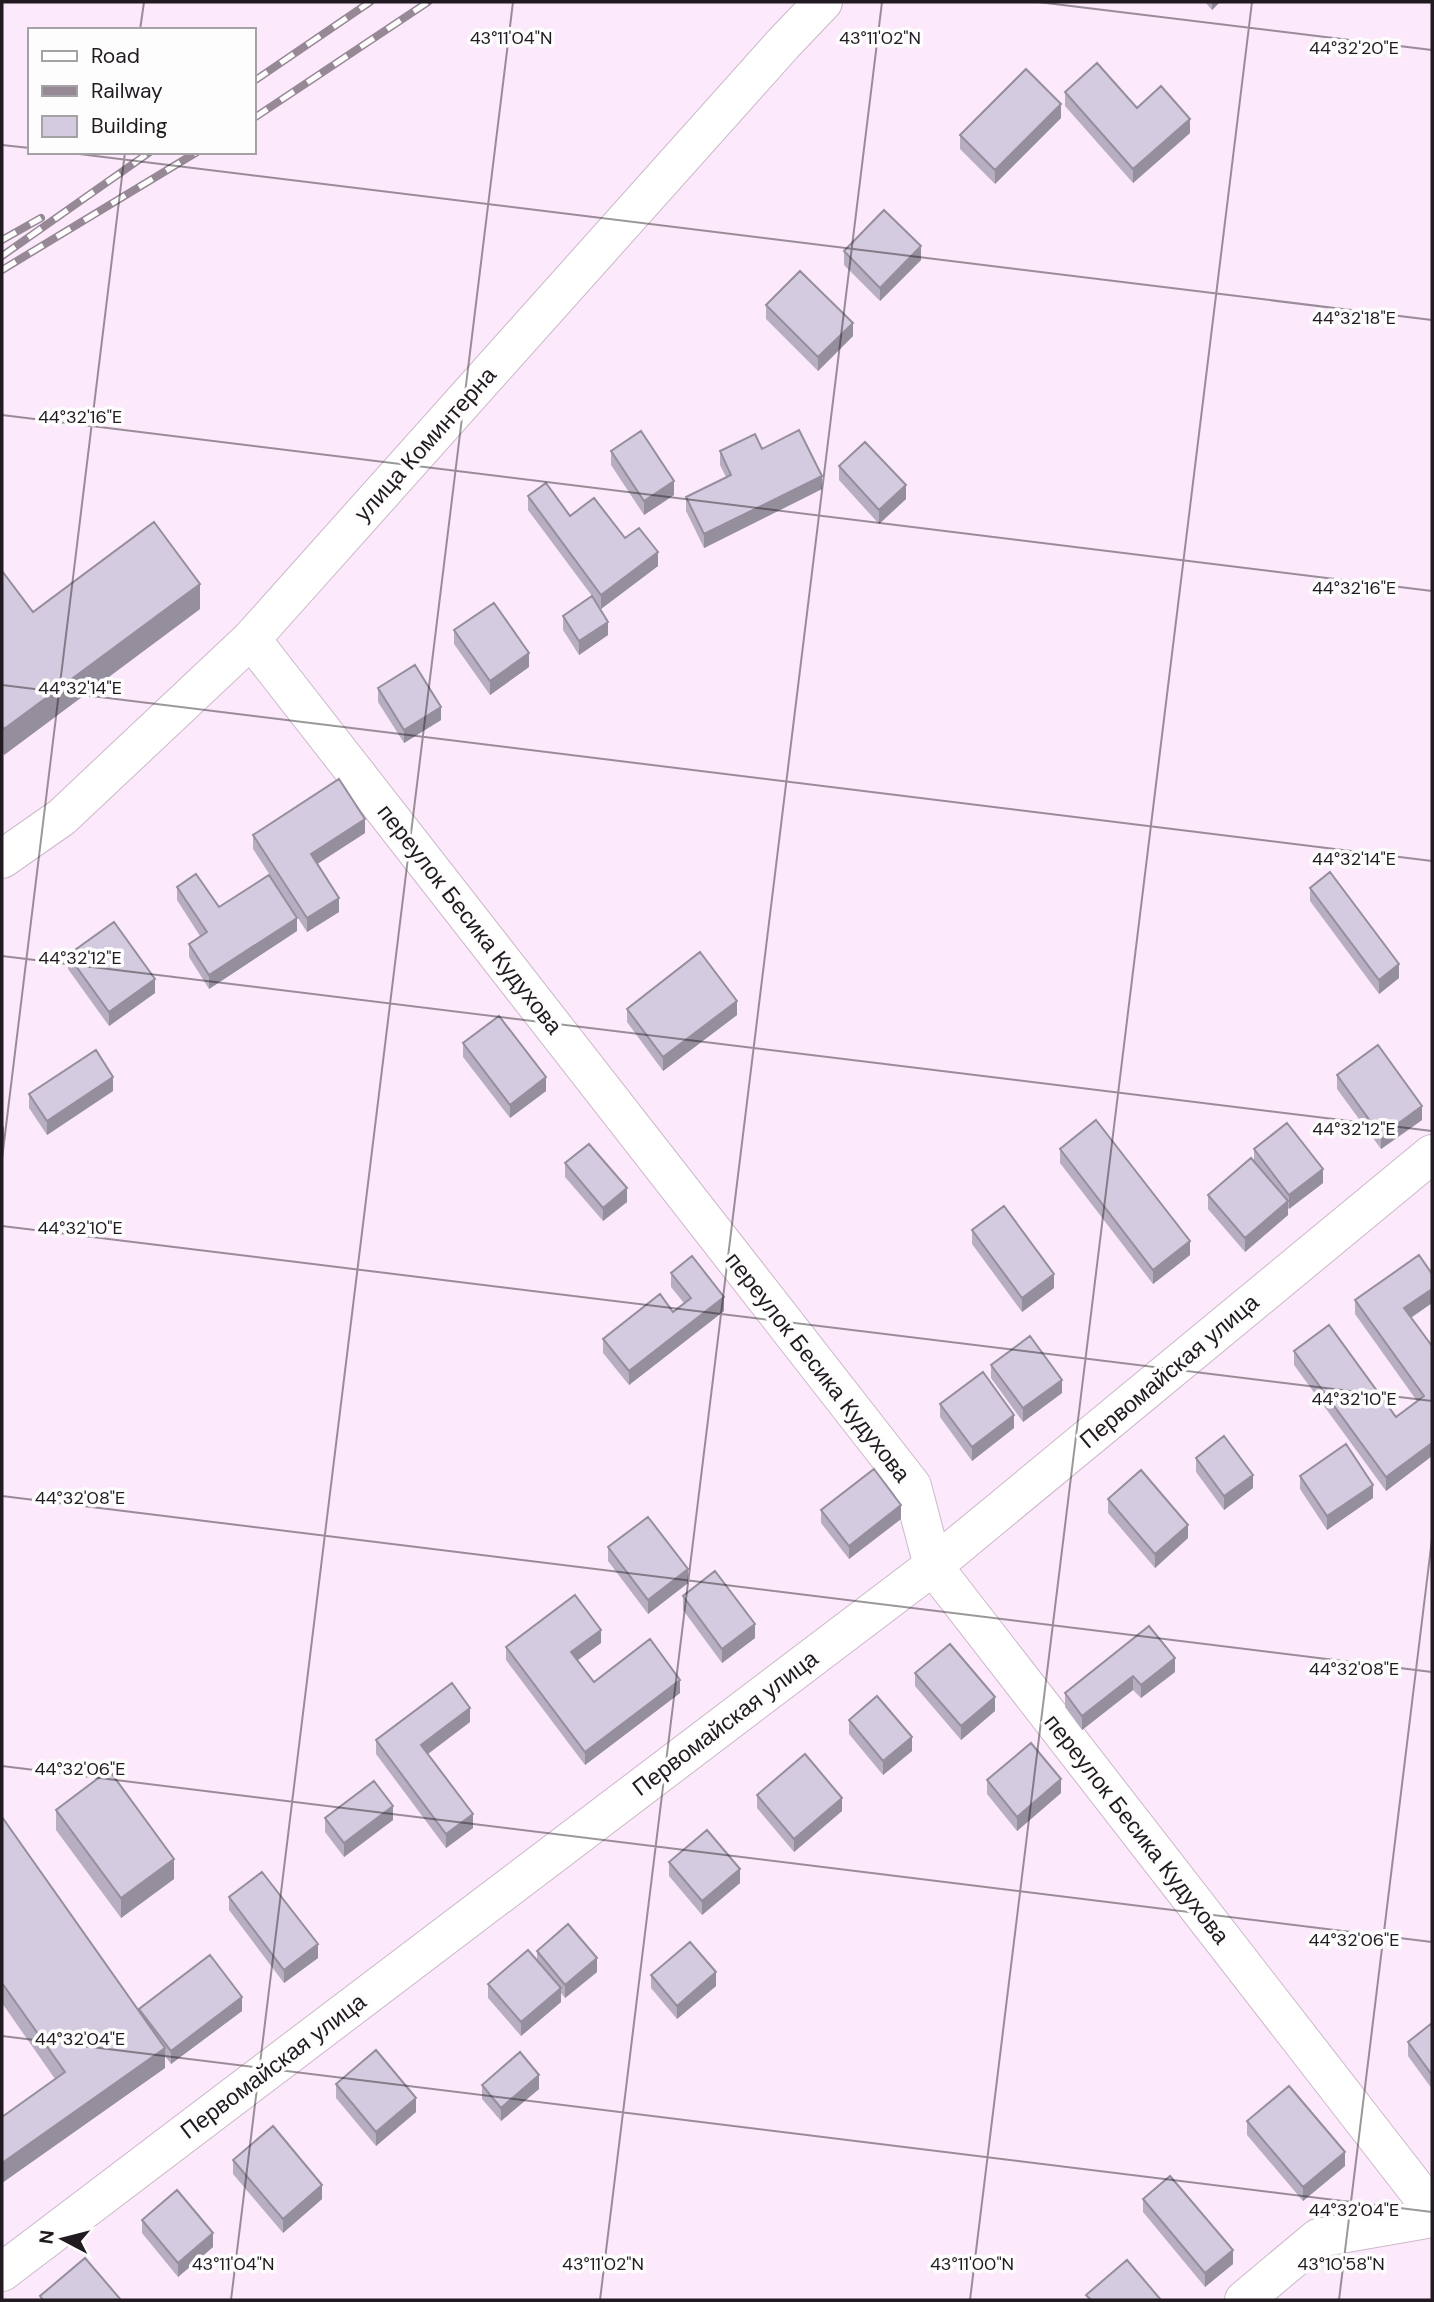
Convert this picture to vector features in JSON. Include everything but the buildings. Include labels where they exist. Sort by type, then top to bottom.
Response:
[{"type":"street","name":"улица Коминтерна","points":[[2,859],[62,817],[251,639],[823,2]]},
{"type":"street","name":"переулок Бесика Кудухова","points":[[251,639],[912,1486],[933,1566],[1432,2209]]},
{"type":"street","name":"Первомайская улица","points":[[2,2272],[933,1566],[1432,1154]]},
{"type":"street","points":[[1244,2300],[1318,2238],[1432,2218]]},
{"type":"railway","points":[[256,80],[370,2]]},
{"type":"railway","points":[[256,117],[428,2]]},
{"type":"railway","points":[[2,256],[147,154]]},
{"type":"railway","points":[[2,270],[194,154]]},
{"type":"railway","points":[[2,240],[41,218]]}]
